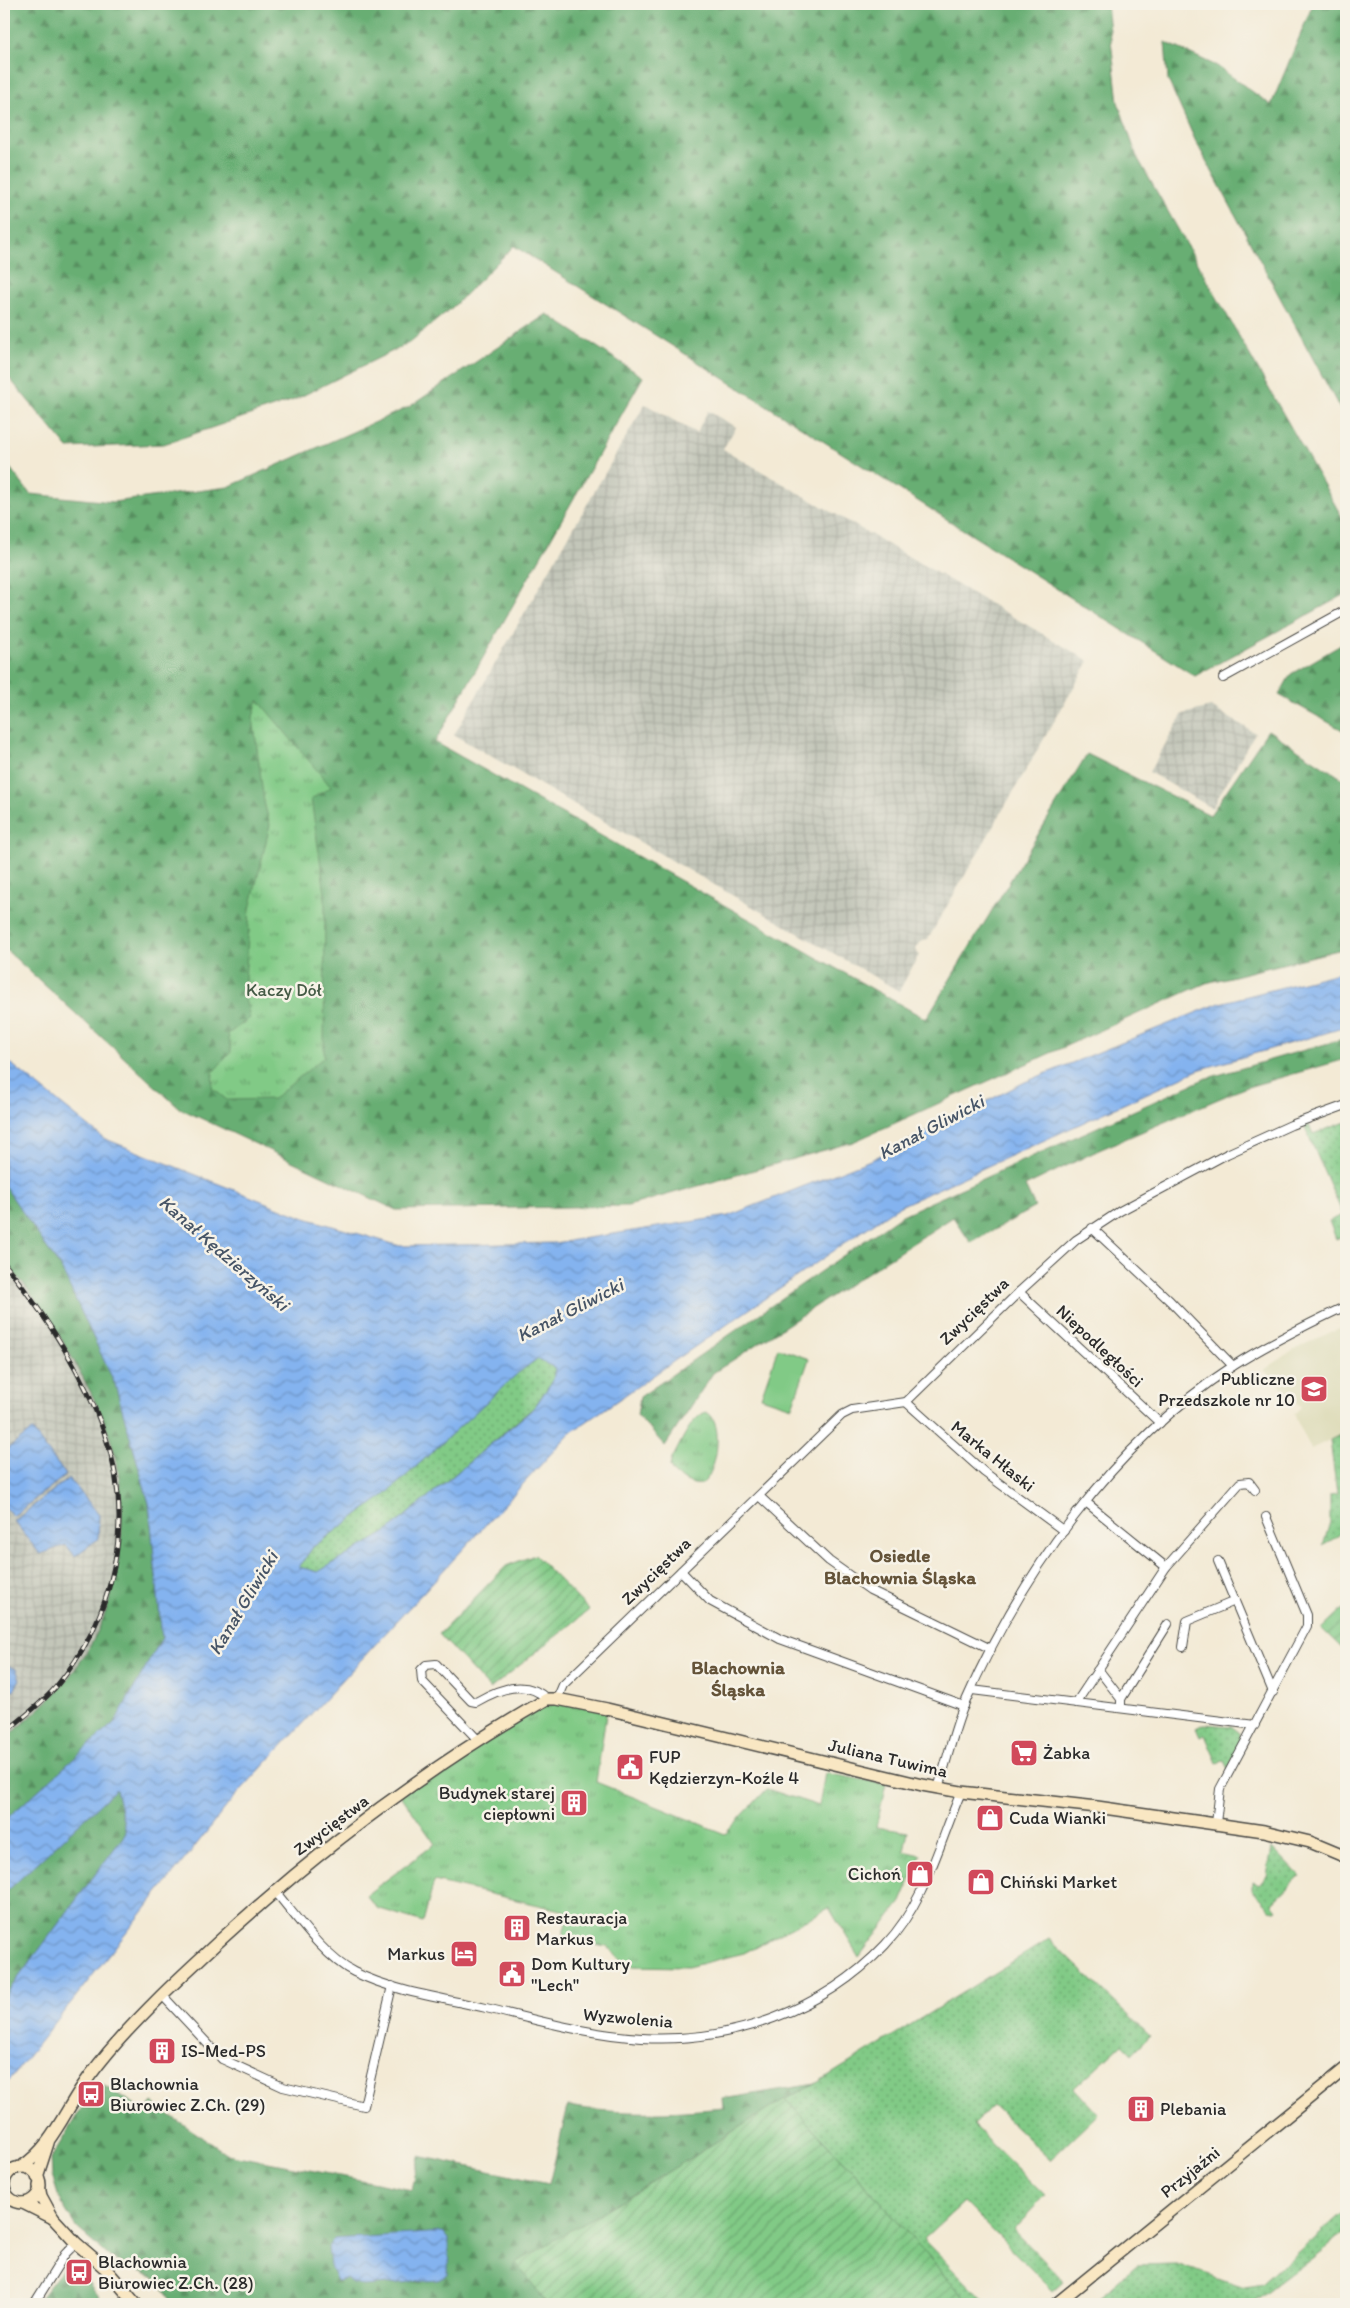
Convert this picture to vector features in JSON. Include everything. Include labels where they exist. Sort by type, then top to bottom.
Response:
[{"type":"street","points":[[1223,678],[1346,610]]},
{"type":"street","name":"Zwycięstwa","points":[[38,2181],[48,2143],[82,2086],[111,2050],[162,1995],[274,1890],[415,1783],[478,1740],[552,1699],[563,1685],[842,1415],[852,1410],[906,1402],[1019,1292],[1092,1228],[1128,1206],[1227,1154],[1291,1125],[1346,1105]]},
{"type":"street","points":[[1092,1228],[1170,1301],[1233,1366]]},
{"type":"street","name":"Niepodległości","points":[[1019,1292],[1160,1423]]},
{"type":"street","points":[[938,1788],[964,1706],[1010,1612],[1064,1531],[1086,1503],[1160,1423],[1233,1366],[1293,1331],[1346,1306]]},
{"type":"street","name":"Marka Hłaski","points":[[906,1402],[984,1472],[1064,1531]]},
{"type":"street","points":[[1076,1703],[1166,1567],[1240,1483],[1249,1482],[1255,1490]]},
{"type":"street","points":[[759,1496],[829,1561],[870,1590],[991,1649]]},
{"type":"street","points":[[1086,1503],[1166,1567]]},
{"type":"street","points":[[1216,1823],[1220,1789],[1307,1626],[1307,1615],[1266,1517]]},
{"type":"street","points":[[1218,1561],[1273,1692]]},
{"type":"street","points":[[681,1571],[710,1601],[780,1639],[964,1706]]},
{"type":"street","points":[[1183,1647],[1187,1621],[1235,1601]]},
{"type":"street","points":[[1121,1708],[1121,1699],[1168,1624]]},
{"type":"street","points":[[478,1740],[422,1681],[421,1670],[426,1666],[436,1664],[471,1701],[476,1702],[505,1688],[523,1687],[540,1692],[552,1699]]},
{"type":"street","points":[[1142,1666],[1150,1670]]},
{"type":"street","points":[[1097,1671],[1102,1673],[1121,1699]]},
{"type":"street","points":[[972,1690],[1255,1725]]},
{"type":"street","name":"Juliana Tuwima","points":[[552,1699],[938,1788],[1097,1807],[1264,1831],[1310,1842],[1346,1857]]},
{"type":"street","name":"Wyzwolenia","points":[[274,1890],[324,1948],[353,1972],[392,1986],[598,2033],[641,2038],[693,2038],[741,2029],[786,2014],[823,1994],[857,1970],[886,1944],[902,1925],[934,1864],[960,1792]]},
{"type":"street","points":[[162,1995],[222,2059],[282,2087],[364,2106],[392,1986]]},
{"type":"street","name":"Przyjaźni","points":[[1056,2304],[1346,2068]]},
{"type":"street","name":"Zwycięstwa","points":[[13,2168],[48,2143]]},
{"type":"street","points":[[53,2218],[23,2203],[14,2201],[4,2191],[6,2177],[13,2168],[31,2170],[38,2181],[41,2196],[53,2218],[76,2243],[105,2268],[136,2304]]},
{"type":"street","points":[[23,2203],[36,2196],[38,2181]]},
{"type":"street","points":[[34,2304],[65,2254],[76,2243]]},
{"type":"shaded area","points":[[645,404],[696,433],[708,411],[736,427],[723,449],[1089,661],[928,939],[922,940],[916,949],[919,955],[899,991],[454,735]]},
{"type":"shaded area","points":[[1211,707],[1255,733],[1212,808],[1149,772],[1183,714]]},
{"type":"shaded area","points":[[4,1256],[61,1332],[112,1433],[123,1480],[121,1572],[100,1657],[4,1757]]},
{"type":"shaded area","name":"Publiczne Przedszkole nr 10","points":[[1346,1325],[1346,1432],[1311,1449],[1294,1414],[1301,1407],[1264,1370],[1297,1348]]},
{"type":"green space","points":[[4,4],[1107,4],[1118,102],[1137,157],[1346,524],[1346,594],[1195,676],[514,246],[455,305],[409,343],[294,400],[164,444],[68,448],[4,372]]},
{"type":"green space","points":[[1313,4],[1346,4],[1346,420],[1195,140],[1168,80],[1165,42],[1217,66],[1271,105]]},
{"type":"green space","points":[[547,314],[643,377],[435,742],[926,1019],[1087,754],[1210,815],[1268,730],[1346,781],[1346,948],[1206,983],[853,1142],[628,1206],[396,1210],[179,1108],[4,948],[4,460],[30,494],[113,502],[228,487],[409,407]]},
{"type":"green space","points":[[1346,642],[1346,732],[1279,695],[1291,674]]},
{"type":"green space","name":"Kaczy Dół","points":[[258,700],[331,787],[311,799],[325,893],[324,1057],[273,1099],[227,1100],[212,1088],[213,1072],[231,1052],[228,1034],[250,1018],[244,994],[250,909],[270,825],[264,802],[253,717]]},
{"type":"green space","points":[[1346,1038],[1346,1059],[1244,1088],[1099,1150],[1025,1186],[1035,1207],[971,1243],[953,1217],[713,1373],[665,1446],[637,1415],[640,1397],[900,1216],[1204,1079]]},
{"type":"green space","points":[[1346,1122],[1346,1243],[1343,1236],[1336,1239],[1329,1221],[1343,1215],[1304,1125],[1309,1125],[1313,1134]]},
{"type":"green space","points":[[4,1185],[61,1268],[115,1384],[149,1503],[162,1638],[115,1722],[4,1821],[4,1740],[60,1688],[90,1646],[110,1599],[120,1547],[122,1521],[121,1495],[115,1454],[99,1409],[78,1367],[54,1327],[5,1260],[2,1241]]},
{"type":"green space","points":[[778,1348],[809,1359],[792,1407],[761,1397]]},
{"type":"green space","points":[[537,1359],[555,1368],[553,1380],[534,1407],[385,1533],[318,1572],[299,1567],[313,1547],[385,1495],[518,1373]]},
{"type":"green space","points":[[706,1412],[712,1417],[716,1426],[717,1449],[711,1471],[706,1480],[701,1484],[697,1484],[676,1475],[670,1466],[690,1426],[700,1415]]},
{"type":"green space","points":[[1346,1432],[1346,1530],[1323,1546],[1330,1522],[1330,1495],[1337,1494],[1330,1440]]},
{"type":"green space","points":[[535,1555],[589,1610],[490,1689],[439,1634],[506,1566]]},
{"type":"green space","points":[[1346,1606],[1346,1652],[1322,1629]]},
{"type":"green space","points":[[547,1699],[607,1709],[596,1782],[725,1834],[767,1789],[819,1806],[825,1773],[886,1784],[876,1827],[908,1832],[904,1851],[921,1855],[901,1902],[859,1957],[829,1908],[744,1953],[688,1967],[626,1966],[607,1946],[562,1938],[569,1912],[434,1881],[423,1922],[377,1908],[366,1895],[435,1844],[400,1794]]},
{"type":"green space","points":[[1204,1724],[1231,1726],[1240,1733],[1241,1742],[1228,1769],[1224,1761],[1217,1763],[1205,1735],[1200,1737],[1196,1728]]},
{"type":"green space","points":[[116,1789],[126,1833],[4,1997],[4,1894]]},
{"type":"green space","points":[[1272,1847],[1300,1876],[1272,1903],[1277,1909],[1275,1910],[1270,1909],[1252,1890],[1252,1881],[1259,1885],[1267,1876]]},
{"type":"green space","points":[[1049,1939],[1150,2036],[1132,2054],[1122,2044],[1074,2088],[1098,2114],[1050,2160],[993,2105],[973,2125],[1045,2196],[1013,2229],[1064,2281],[1053,2291],[964,2202],[924,2239],[987,2304],[970,2304],[852,2170],[785,2099],[815,2084]]},
{"type":"green space","points":[[101,2084],[146,2111],[152,2103],[227,2154],[412,2190],[419,2156],[549,2184],[568,2106],[607,2111],[645,2112],[723,2108],[722,2099],[815,2084],[785,2099],[517,2263],[547,2304],[173,2304],[154,2278],[110,2257],[76,2227],[60,2201],[52,2176],[51,2158],[85,2102],[87,2103]]},
{"type":"green space","points":[[785,2099],[852,2170],[970,2304],[547,2304],[516,2263],[639,2190]]},
{"type":"green space","points":[[1346,2213],[1346,2232],[1252,2304],[1091,2304],[1137,2265],[1176,2264],[1245,2287],[1262,2284],[1339,2215]]},
{"type":"green space","points":[[63,2269],[83,2276],[105,2304],[35,2304]]},
{"type":"water","points":[[1346,971],[1346,1027],[1198,1070],[896,1208],[570,1433],[231,1801],[4,2087],[4,1997],[126,1833],[116,1789],[4,1894],[4,1821],[115,1722],[162,1638],[149,1503],[115,1384],[61,1268],[4,1185],[4,1058],[103,1138],[302,1217],[400,1246],[555,1243],[728,1216],[873,1159],[1025,1082],[1220,1003]],"holes":[[[537,1359],[555,1368],[553,1380],[534,1408],[385,1533],[318,1572],[299,1567],[313,1547],[385,1495],[518,1373]]]},
{"type":"water","points":[[32,1430],[66,1475],[13,1516],[4,1506],[4,1452]]},
{"type":"water","points":[[69,1478],[99,1515],[98,1539],[75,1556],[66,1545],[40,1554],[14,1521]]},
{"type":"water","points":[[4,1664],[16,1669],[20,1679],[15,1689],[5,1693]]},
{"type":"water","points":[[443,2232],[449,2239],[448,2275],[438,2280],[363,2286],[353,2284],[347,2279],[337,2281],[330,2266],[328,2247],[333,2239]]},
{"type":"railway","points":[[4,1263],[61,1343],[85,1386],[104,1432],[114,1466],[118,1500],[118,1533],[114,1567],[105,1599],[92,1631],[76,1660],[55,1688],[4,1733]]},
{"type":"place","name":"Publiczne Przedszkole nr 10","points":[[1314,1389]]},
{"type":"place","name":"Żabka","points":[[1024,1753]]},
{"type":"place","name":"FUP Kędzierzyn-Koźle 4","points":[[630,1767]]},
{"type":"place","name":"Budynek starej ciepłowni","points":[[574,1803]]},
{"type":"place","name":"Cuda Wianki","points":[[990,1818]]},
{"type":"place","name":"Cichoń","points":[[920,1874]]},
{"type":"place","name":"Chiński Market","points":[[981,1882]]},
{"type":"place","name":"Restauracja Markus","points":[[517,1928]]},
{"type":"place","name":"Markus","points":[[464,1954]]},
{"type":"place","name":"Dom Kultury \"Lech\"","points":[[512,1974]]},
{"type":"place","name":"IS-Med-PS","points":[[162,2051]]},
{"type":"place","name":"Blachownia Biurowiec Z.Ch. (29)","points":[[91,2094]]},
{"type":"place","name":"Plebania","points":[[1141,2109]]},
{"type":"place","name":"Blachownia Biurowiec Z.Ch. (28)","points":[[79,2272]]},
{"type":"district","name":"Osiedle Blachownia Śląska","points":[[900,1566]]},
{"type":"district","name":"Blachownia Śląska","points":[[738,1678]]},
{"type":"water label","name":"Kanał Gliwicki","points":[[931,1127]]},
{"type":"water label","name":"Kanał Kędzierzyński","points":[[224,1253]]},
{"type":"water label","name":"Kanał Gliwicki","points":[[570,1310]]},
{"type":"water label","name":"Kanał Gliwicki","points":[[243,1603]]}]
